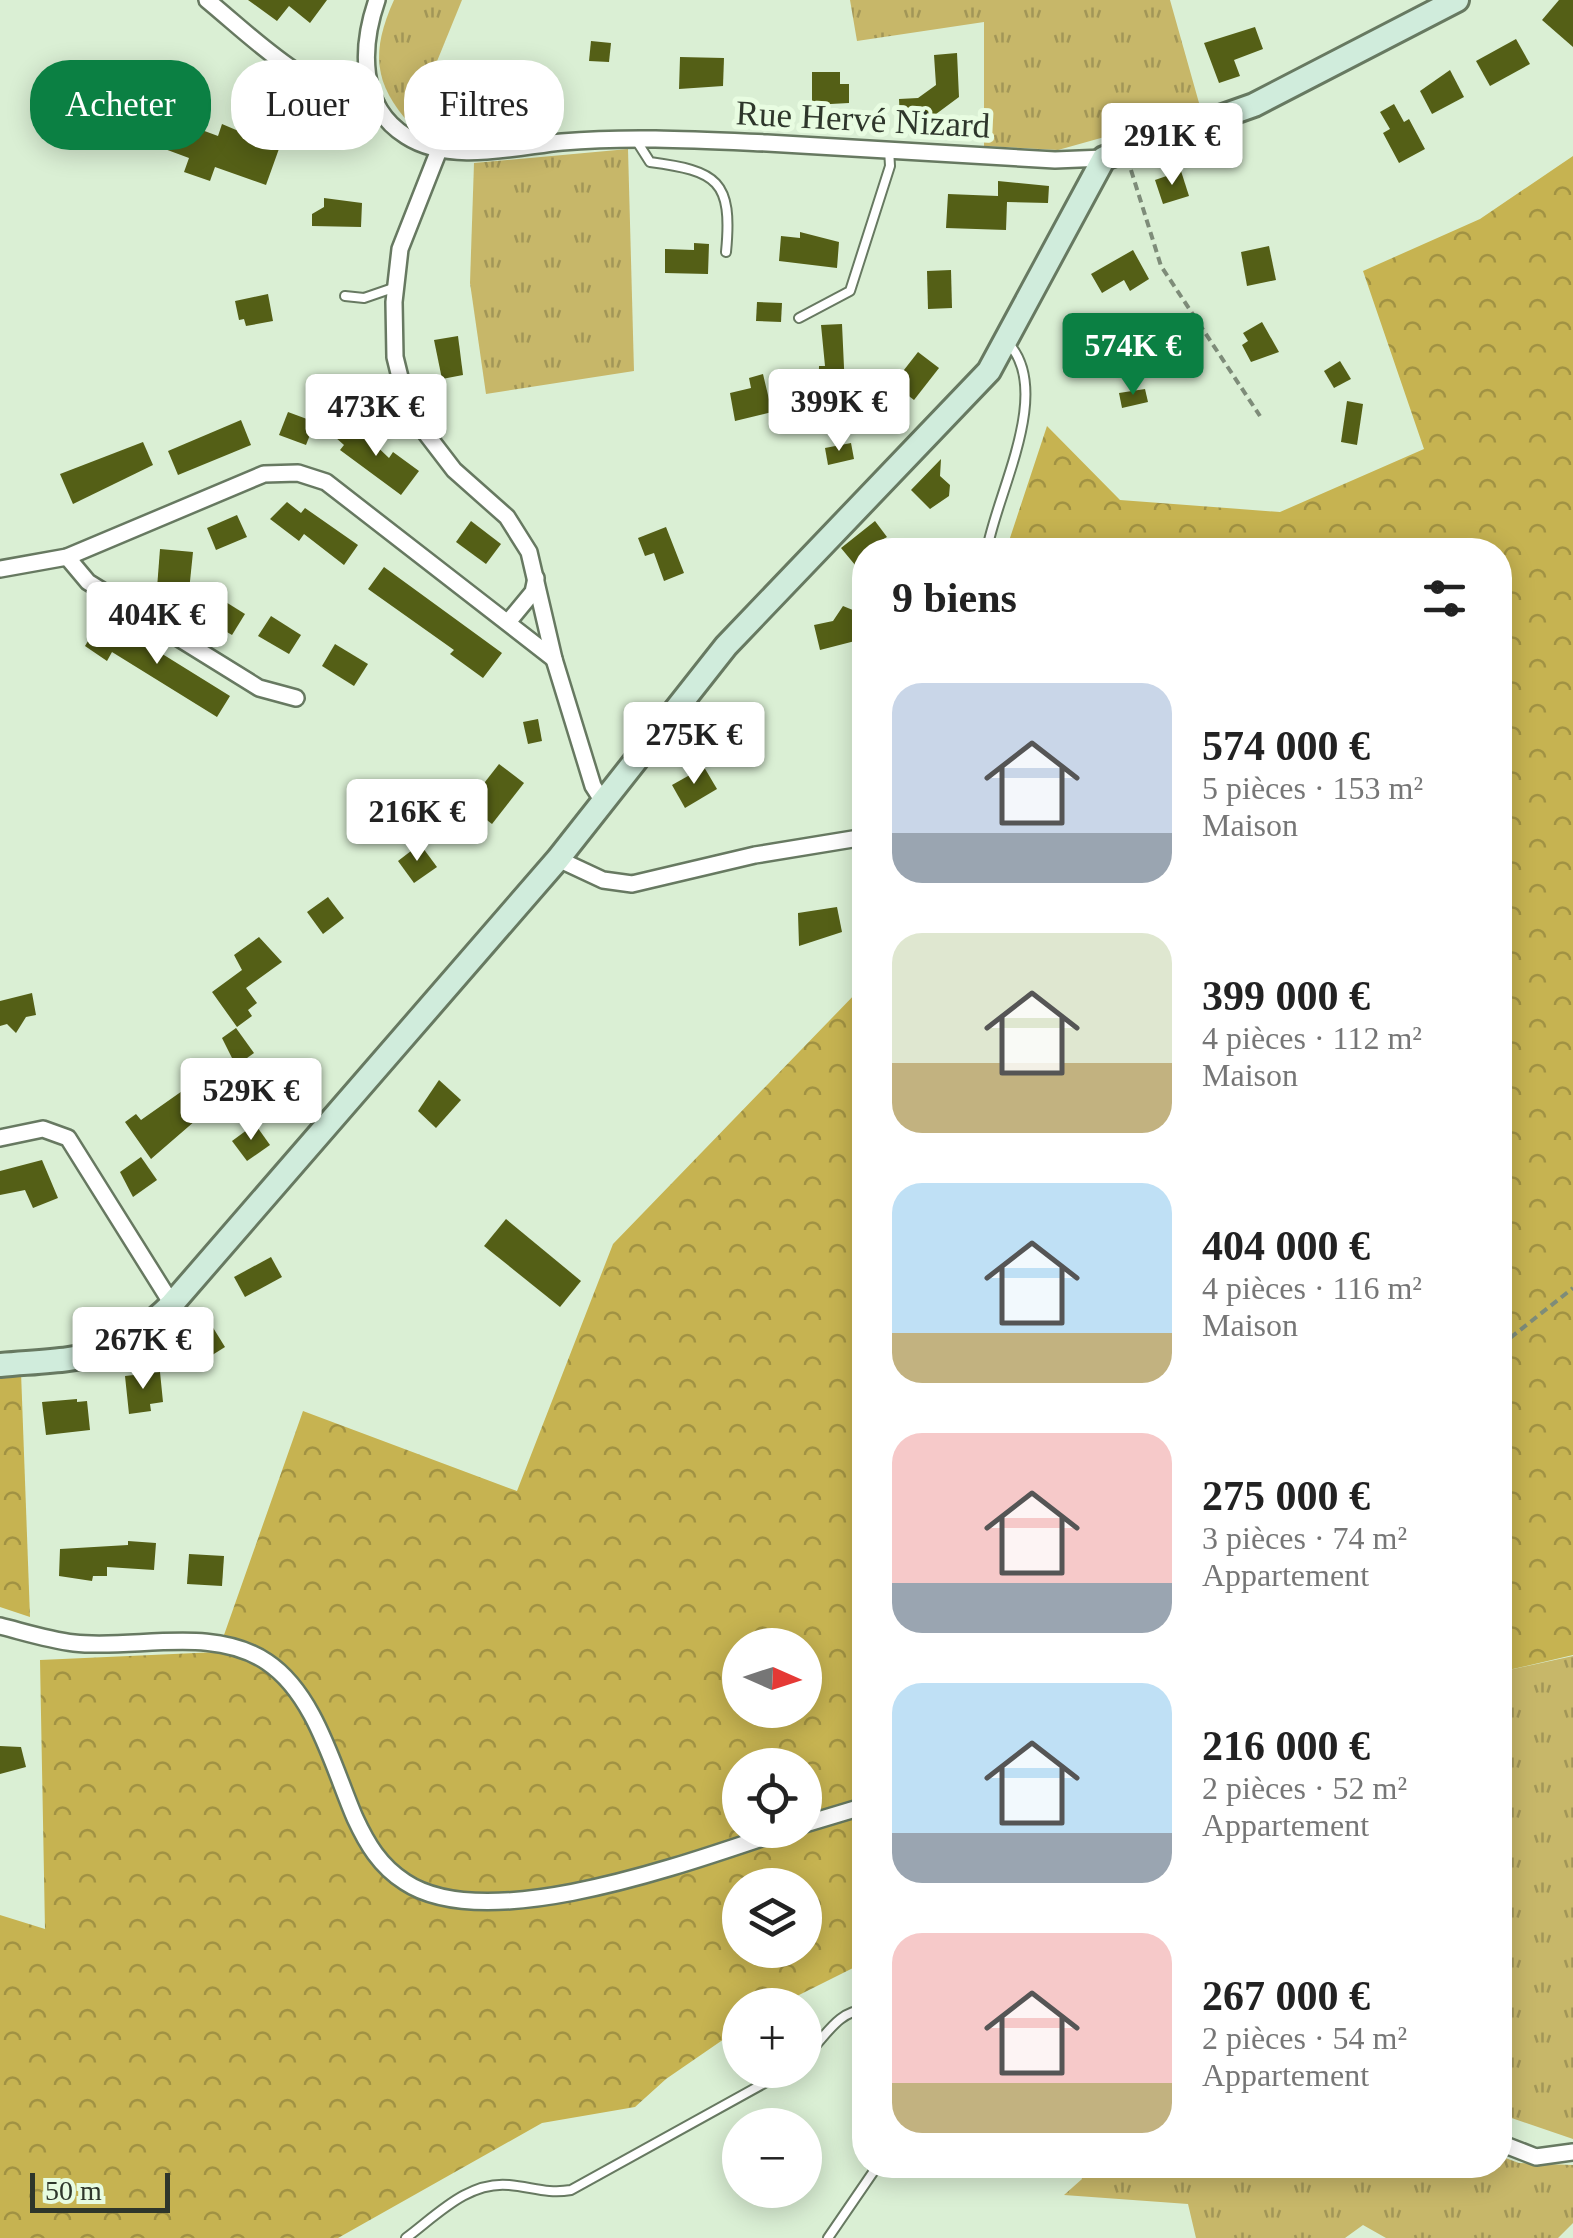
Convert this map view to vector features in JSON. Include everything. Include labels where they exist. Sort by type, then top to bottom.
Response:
[{"type":"street","points":[[208,0],[279,60]]},
{"type":"street","points":[[365,60],[364,35],[377,0]]},
{"type":"street","points":[[0,1365],[109,1351],[139,1336],[172,1304],[558,859],[726,646],[988,371],[1113,157],[1254,105],[1457,0]]},
{"type":"street","points":[[384,112],[404,136]]},
{"type":"street","name":"Rue Hervé Nizard","points":[[564,144],[636,140],[889,149],[1055,160],[1113,157]]},
{"type":"street","points":[[440,150],[400,250],[395,358],[408,410],[454,470],[507,516],[529,552],[554,659],[593,786],[604,803]]},
{"type":"street","points":[[0,569],[66,557],[264,474],[298,472],[326,482],[554,659]]},
{"type":"street","points":[[66,557],[88,582],[243,678],[296,698]]},
{"type":"street","points":[[509,621],[533,592],[536,578]]},
{"type":"street","points":[[558,859],[604,880],[632,884],[755,855],[852,840]]},
{"type":"street","points":[[0,1138],[43,1129],[68,1138],[172,1304]]},
{"type":"street","points":[[0,1626],[74,1643],[218,1643],[264,1660],[290,1682],[314,1723],[368,1846],[407,1884],[430,1893],[469,1899],[558,1897],[730,1848]]},
{"type":"street","points":[[822,1819],[852,1810]]},
{"type":"street","points":[[1512,2148],[1536,2157],[1573,2152]]},
{"type":"lane","points":[[636,140],[650,162],[701,168],[720,186],[729,220],[726,252]]},
{"type":"lane","points":[[799,318],[850,291],[890,166],[889,149]]},
{"type":"lane","points":[[346,296],[364,298],[396,287]]},
{"type":"lane","points":[[990,538],[1024,419],[1023,371],[1013,346],[1006,342]]},
{"type":"lane","points":[[822,2036],[852,2011]]},
{"type":"lane","points":[[406,2238],[475,2188],[511,2185],[534,2193],[571,2190],[755,2088]]},
{"type":"lane","points":[[828,2238],[869,2178]]},
{"type":"path","points":[[1113,157],[1134,176],[1161,266],[1260,416]]},
{"type":"path","points":[[1512,1336],[1573,1288]]},
{"type":"green space","points":[[394,0],[462,0],[438,60],[404,60],[404,117],[389,95],[384,83],[384,60],[380,60]]},
{"type":"green space","points":[[850,0],[1170,0],[1201,110],[1058,150],[984,146],[984,22],[857,41]]},
{"type":"green space","points":[[628,149],[634,371],[486,394],[470,283],[474,163]]},
{"type":"green space","points":[[1573,156],[1573,1655],[1512,1669],[1512,538],[1010,538],[1047,426],[1120,500],[1280,512],[1424,449],[1363,271],[1480,219]]},
{"type":"green space","points":[[852,997],[852,1968],[813,1988],[722,1988],[722,2040],[666,2079],[635,2107],[542,2123],[338,2238],[0,2238],[0,1915],[45,1929],[40,1660],[218,1652],[303,1411],[517,1491],[613,1244]]},
{"type":"green space","points":[[0,1352],[21,1372],[30,1617],[0,1607]]},
{"type":"green space","points":[[1573,1656],[1573,2139],[1512,2118],[1512,1669]]},
{"type":"green space","points":[[1512,2160],[1573,2165],[1573,2223],[1558,2238],[1386,2238],[1363,2225],[1345,2238],[1196,2238],[1188,2204],[1064,2195],[1082,2179],[1512,2178]]},
{"type":"building","points":[[248,0],[327,0],[310,23],[289,6],[277,21]]},
{"type":"building","points":[[1559,0],[1573,0],[1573,47],[1542,20]]},
{"type":"building","points":[[1255,27],[1263,49],[1234,60],[1240,76],[1219,83],[1204,43]]},
{"type":"building","points":[[1516,39],[1530,64],[1490,86],[1476,61]]},
{"type":"building","points":[[591,41],[611,43],[609,62],[589,61]]},
{"type":"building","points":[[957,53],[959,97],[928,120],[900,122],[899,99],[918,98],[936,85],[934,55]]},
{"type":"building","points":[[680,57],[724,58],[723,86],[679,89]]},
{"type":"building","points":[[1450,70],[1464,97],[1432,114],[1420,91]]},
{"type":"building","points":[[812,72],[840,72],[840,84],[849,84],[849,103],[812,105]]},
{"type":"building","points":[[1394,104],[1404,122],[1409,119],[1425,149],[1399,163],[1383,133],[1390,129],[1380,112]]},
{"type":"building","points":[[222,124],[231,128],[231,150],[279,150],[266,185],[215,167],[210,181],[184,172],[189,158],[167,150],[211,150],[211,133],[218,136]]},
{"type":"building","points":[[1181,171],[1189,196],[1163,204],[1155,180]]},
{"type":"building","points":[[998,181],[1049,186],[1048,203],[1007,202],[1006,230],[946,228],[948,194],[998,196]]},
{"type":"building","points":[[324,198],[362,203],[361,227],[312,226],[312,214],[324,207]]},
{"type":"building","points":[[800,232],[839,242],[837,268],[779,261],[781,236],[800,238]]},
{"type":"building","points":[[694,243],[709,244],[708,274],[665,273],[665,249],[694,250]]},
{"type":"building","points":[[1269,246],[1276,280],[1247,286],[1241,252]]},
{"type":"building","points":[[1133,250],[1149,279],[1130,291],[1124,280],[1102,293],[1091,274]]},
{"type":"building","points":[[951,270],[952,308],[928,309],[927,271]]},
{"type":"building","points":[[268,294],[273,321],[246,326],[244,319],[239,320],[235,301]]},
{"type":"building","points":[[757,302],[782,303],[781,322],[756,321]]},
{"type":"building","points":[[1262,322],[1279,352],[1251,362],[1242,345],[1248,341],[1243,333]]},
{"type":"building","points":[[842,324],[845,389],[855,389],[854,407],[818,405],[819,366],[825,366],[821,325]]},
{"type":"building","points":[[458,336],[463,375],[442,379],[434,340]]},
{"type":"building","points":[[918,352],[939,368],[914,400],[893,384]]},
{"type":"building","points":[[1340,361],[1351,379],[1334,388],[1324,371]]},
{"type":"building","points":[[763,374],[772,412],[735,421],[730,393],[751,388],[749,378]]},
{"type":"building","points":[[1145,389],[1148,402],[1122,408],[1119,393]]},
{"type":"building","points":[[1347,401],[1363,404],[1357,445],[1341,442]]},
{"type":"building","points":[[288,412],[315,422],[306,445],[279,435]]},
{"type":"building","points":[[348,419],[389,458],[393,452],[419,471],[401,495],[340,450],[344,445],[335,437]]},
{"type":"building","points":[[241,420],[251,445],[178,475],[168,451]]},
{"type":"building","points":[[143,442],[153,465],[73,504],[60,474]]},
{"type":"building","points":[[851,443],[854,459],[828,465],[825,448]]},
{"type":"building","points":[[941,459],[940,476],[950,485],[949,496],[930,509],[911,490]]},
{"type":"building","points":[[287,502],[301,513],[305,508],[358,545],[344,565],[304,534],[299,541],[270,519]]},
{"type":"building","points":[[237,515],[247,537],[216,550],[207,528]]},
{"type":"building","points":[[471,521],[501,544],[486,564],[456,542]]},
{"type":"building","points":[[875,521],[887,537],[885,538],[854,538]]},
{"type":"building","points":[[666,527],[684,573],[664,581],[654,553],[645,556],[638,538]]},
{"type":"building","points":[[852,539],[852,561],[841,548]]},
{"type":"building","points":[[160,549],[193,552],[189,591],[157,588]]},
{"type":"building","points":[[384,567],[502,653],[483,678],[450,654],[454,650],[368,589]]},
{"type":"building","points":[[221,599],[245,614],[232,635],[208,621]]},
{"type":"building","points":[[843,606],[852,610],[852,642],[820,650],[814,625],[833,621]]},
{"type":"building","points":[[271,616],[301,635],[289,654],[258,636]]},
{"type":"building","points":[[99,623],[110,630],[114,624],[230,696],[217,717],[112,652],[107,661],[85,646]]},
{"type":"building","points":[[335,644],[368,664],[354,686],[322,666]]},
{"type":"building","points":[[538,719],[542,741],[528,744],[523,722]]},
{"type":"building","points":[[499,764],[524,783],[492,824],[467,805]]},
{"type":"building","points":[[704,767],[717,789],[685,808],[672,785]]},
{"type":"building","points":[[420,844],[437,867],[414,883],[398,861]]},
{"type":"building","points":[[328,897],[344,918],[323,934],[307,912]]},
{"type":"building","points":[[837,907],[842,932],[799,946],[798,913]]},
{"type":"building","points":[[259,937],[282,962],[246,988],[257,1003],[248,1010],[252,1016],[237,1027],[212,992],[242,970],[234,955]]},
{"type":"building","points":[[32,993],[36,1015],[26,1017],[16,1033],[7,1024],[0,1026],[0,1001]]},
{"type":"building","points":[[236,1028],[254,1053],[236,1066],[222,1038]]},
{"type":"building","points":[[439,1080],[461,1100],[436,1128],[418,1111]]},
{"type":"building","points":[[185,1089],[203,1114],[151,1159],[125,1122],[136,1114],[141,1120]]},
{"type":"building","points":[[255,1124],[270,1145],[247,1161],[232,1141]]},
{"type":"building","points":[[141,1157],[157,1180],[133,1197],[120,1172]]},
{"type":"building","points":[[42,1160],[58,1198],[33,1208],[25,1190],[0,1195],[0,1171]]},
{"type":"building","points":[[506,1219],[581,1281],[560,1307],[484,1246]]},
{"type":"building","points":[[271,1257],[282,1277],[245,1297],[234,1277]]},
{"type":"building","points":[[212,1326],[225,1347],[190,1369],[179,1346]]},
{"type":"building","points":[[160,1372],[163,1402],[150,1404],[151,1411],[129,1414],[125,1376]]},
{"type":"building","points":[[87,1401],[90,1430],[46,1435],[42,1402]]},
{"type":"building","points":[[128,1541],[156,1543],[154,1570],[107,1567],[107,1576],[93,1576],[92,1581],[59,1576],[60,1549],[128,1545]]},
{"type":"building","points":[[189,1554],[224,1556],[222,1586],[187,1584]]},
{"type":"building","points":[[0,1746],[21,1747],[26,1767],[0,1774]]}]
